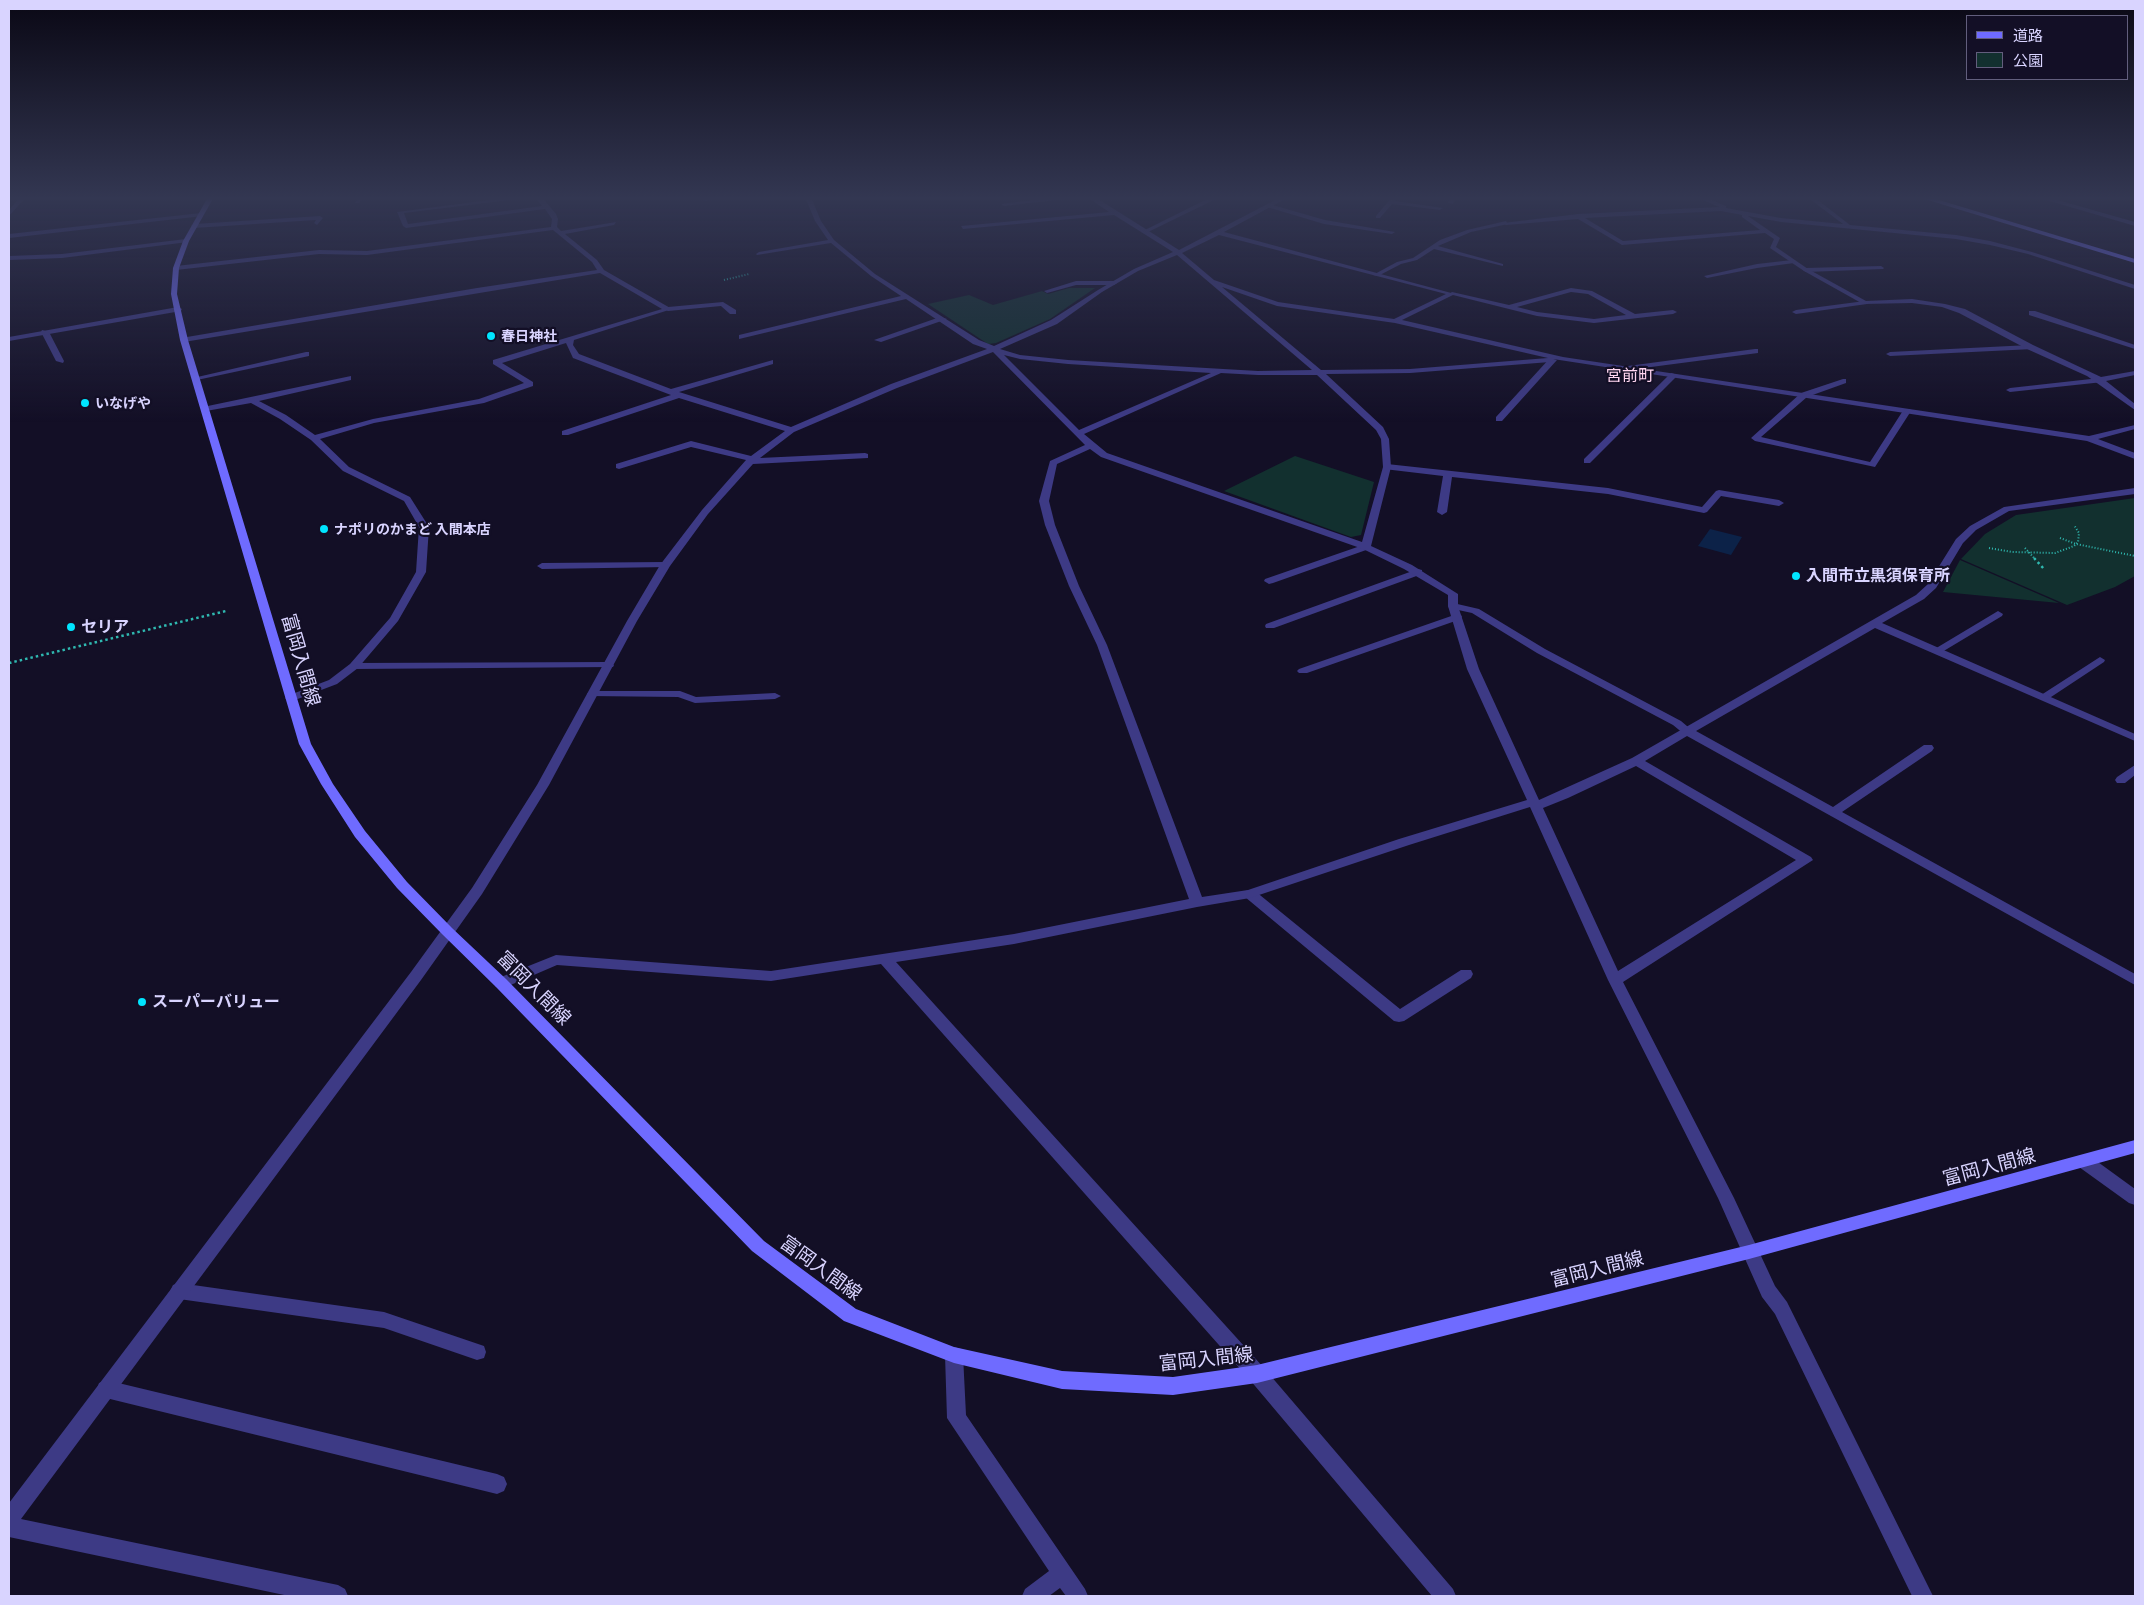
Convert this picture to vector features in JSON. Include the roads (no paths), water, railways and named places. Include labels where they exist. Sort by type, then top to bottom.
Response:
[{"type":"main road","name":"富岡入間線","points":[[176,272],[174,294],[184,340],[197,378],[305,744],[327,784],[360,834],[402,885],[447,931],[501,983],[758,1246],[850,1315],[954,1355],[1062,1380],[1173,1386],[1257,1374],[1749,1252],[2135,1147]]},
{"type":"street","points":[[184,340],[595,272]]},
{"type":"street","points":[[603,272],[668,309]]},
{"type":"street","points":[[869,272],[976,342],[994,350],[1020,356],[1068,362],[1220,371],[1320,373],[1417,370],[1563,359]]},
{"type":"street","points":[[9,1519],[416,976],[477,890],[538,793],[632,620],[665,565],[705,512],[751,460],[791,430],[894,386],[994,350],[1054,322],[1133,272]]},
{"type":"street","points":[[1202,272],[1320,373],[1380,429],[1385,439],[1387,467],[1366,547]]},
{"type":"street","points":[[1364,272],[1537,314],[1594,321],[1674,312]]},
{"type":"street","points":[[1376,275],[1382,272]]},
{"type":"street","points":[[1707,276],[1727,272]]},
{"type":"street","points":[[1809,272],[1865,303]]},
{"type":"street","points":[[2088,272],[2135,287]]},
{"type":"street","points":[[1047,290],[1076,283],[1114,282]]},
{"type":"street","points":[[1215,282],[1276,304],[1395,321],[1563,359],[2089,439],[2135,456]]},
{"type":"street","points":[[1508,307],[1572,290],[1590,292],[1635,317]]},
{"type":"street","points":[[1395,321],[1452,294]]},
{"type":"street","points":[[742,337],[907,297]]},
{"type":"street","points":[[1796,312],[1865,303],[1912,301],[1943,305],[1962,311],[2030,347],[2090,374],[2135,408]]},
{"type":"street","points":[[314,438],[373,421],[481,401],[530,384],[496,362],[668,309],[723,304],[733,312]]},
{"type":"street","points":[[9,338],[178,309]]},
{"type":"street","points":[[2032,313],[2135,348]]},
{"type":"street","points":[[878,340],[943,319]]},
{"type":"street","points":[[45,332],[60,361]]},
{"type":"street","points":[[570,340],[569,345],[576,356],[675,394],[791,430]]},
{"type":"street","points":[[1890,354],[2030,347]]},
{"type":"street","points":[[994,350],[1091,446],[1104,455],[1366,547],[1418,572],[1453,594],[1453,606],[1473,669],[1615,980],[1726,1198],[1768,1291],[1781,1308],[1923,1596]]},
{"type":"street","points":[[1628,368],[1755,351]]},
{"type":"street","points":[[197,378],[306,354]]},
{"type":"street","points":[[1499,419],[1553,360]]},
{"type":"street","points":[[565,433],[770,362]]},
{"type":"street","points":[[1079,433],[1220,371]]},
{"type":"street","points":[[2010,390],[2100,380],[2135,373]]},
{"type":"street","points":[[1587,461],[1674,376]]},
{"type":"street","points":[[206,410],[348,378]]},
{"type":"street","points":[[1843,381],[1804,395],[1755,438],[1872,465],[1907,411]]},
{"type":"street","points":[[252,400],[283,417],[314,438],[346,469],[407,499],[424,527],[421,572],[394,619],[354,666],[334,682],[291,698]]},
{"type":"street","points":[[2089,439],[2135,427]]},
{"type":"street","points":[[619,466],[691,444],[751,460],[865,456]]},
{"type":"street","points":[[1091,446],[1053,463],[1044,501],[1050,525],[1102,645],[1197,902]]},
{"type":"street","points":[[1387,467],[1608,491],[1704,510],[1719,494],[1779,502]]},
{"type":"street","points":[[1442,512],[1448,474]]},
{"type":"street","points":[[501,983],[556,960],[771,976],[1014,939],[1197,902],[1250,894],[1404,842],[1564,795],[1636,761],[1920,597],[1932,586],[1959,541],[1973,528],[2007,509],[2135,491]]},
{"type":"street","points":[[1269,582],[1366,547]]},
{"type":"street","points":[[542,566],[665,565]]},
{"type":"street","points":[[1270,626],[1418,572]]},
{"type":"street","points":[[1453,606],[1476,611],[1541,651],[1677,723],[1688,732],[1832,813],[2135,980]]},
{"type":"street","points":[[1938,650],[1998,614]]},
{"type":"street","points":[[1303,671],[1457,617]]},
{"type":"street","points":[[1873,623],[2135,738]]},
{"type":"street","points":[[2044,697],[2100,660]]},
{"type":"street","points":[[354,666],[609,665]]},
{"type":"street","points":[[593,694],[680,694],[695,700],[775,696]]},
{"type":"street","points":[[1832,813],[1928,748]]},
{"type":"street","points":[[1615,980],[1806,860],[1636,761]]},
{"type":"street","points":[[2121,780],[2135,769]]},
{"type":"street","points":[[1250,894],[1399,1017],[1466,974]]},
{"type":"street","points":[[884,958],[1257,1374],[1446,1596]]},
{"type":"street","points":[[2085,1162],[2135,1198]]},
{"type":"street","points":[[179,1290],[384,1320],[477,1352]]},
{"type":"street","points":[[954,1355],[957,1418],[1078,1596]]},
{"type":"street","points":[[106,1389],[498,1484]]},
{"type":"street","points":[[9,1527],[338,1596]]},
{"type":"street","points":[[1032,1596],[1062,1574]]},
{"type":"water","points":[[1710,529],[1742,537],[1731,555],[1698,546]]},
{"type":"place","name":"春日神社","points":[[491,336]]},
{"type":"place","name":"いなげや","points":[[85,403]]},
{"type":"place","name":"ナポリのかまど 入間本店","points":[[324,529]]},
{"type":"place","name":"入間市立黒須保育所","points":[[1796,576]]},
{"type":"place","name":"セリア","points":[[71,627]]},
{"type":"place","name":"スーパーバリュー","points":[[142,1002]]},
{"type":"district","name":"宮前町","points":[[1630,376]]}]
